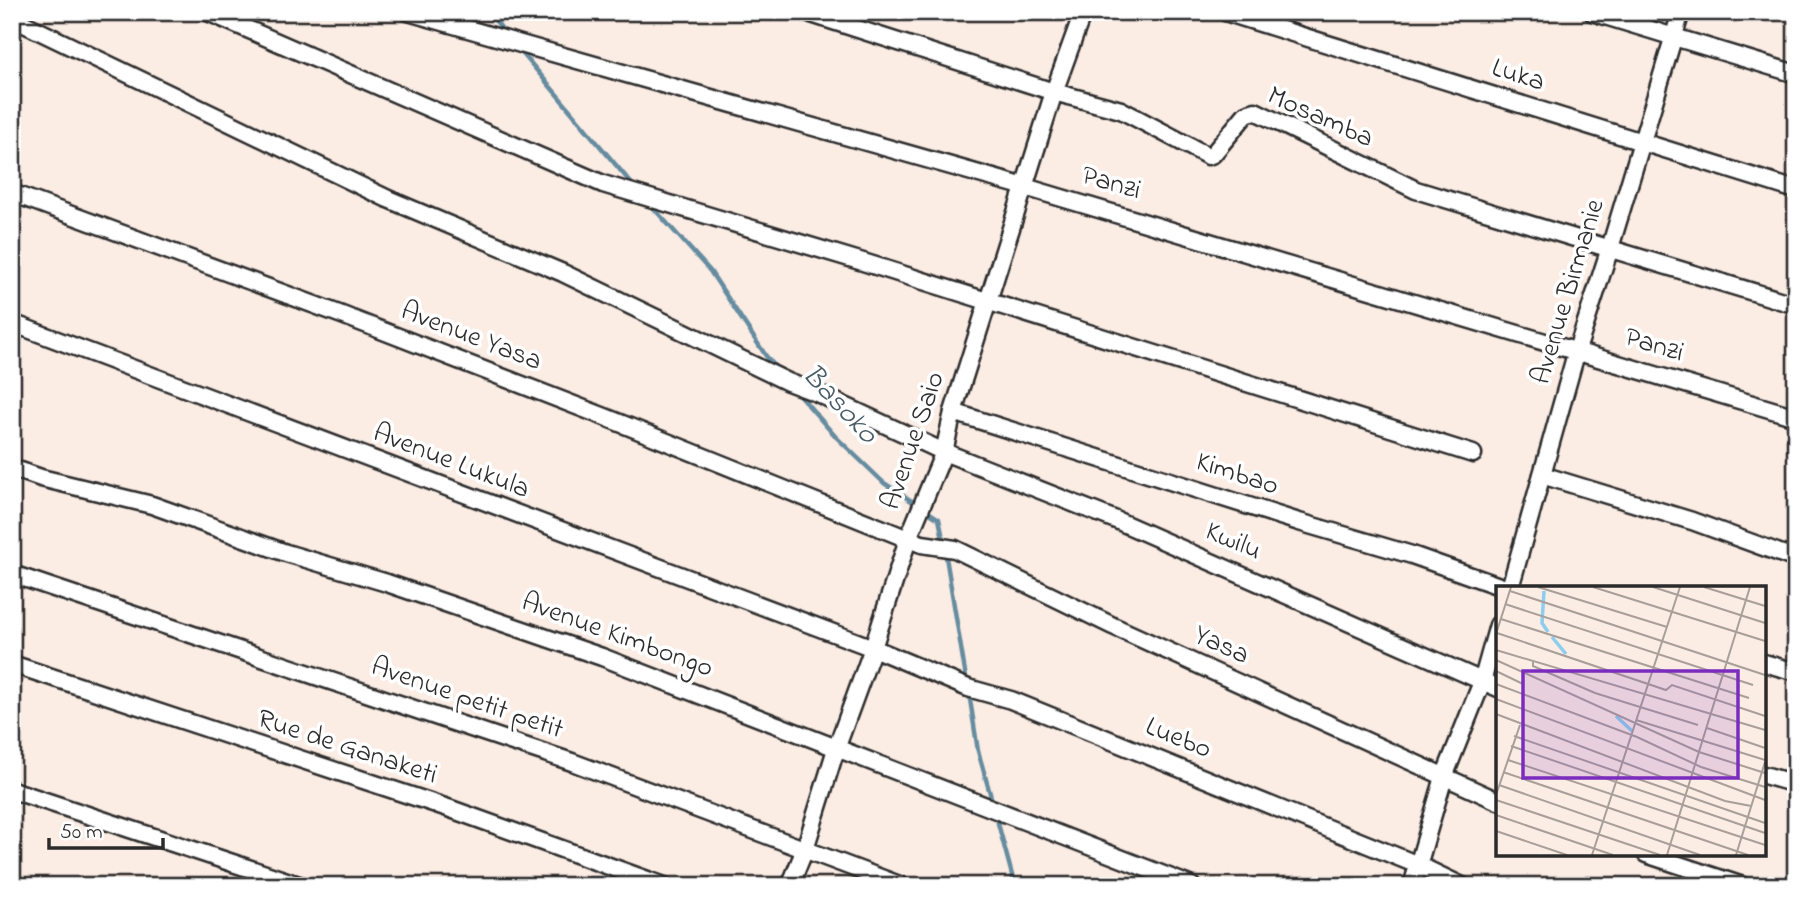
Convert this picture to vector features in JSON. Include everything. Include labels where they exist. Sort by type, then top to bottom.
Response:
[{"type":"street","points":[[208,12],[603,184],[769,233],[1473,454]]},
{"type":"street","name":"Panzi","points":[[408,12],[1025,187],[1796,416]]},
{"type":"street","name":"Mosamba","points":[[805,12],[1054,92],[1121,110],[1208,156],[1213,154],[1246,114],[1255,111],[1416,190],[1796,305]]},
{"type":"street","name":"Avenue Saio","points":[[790,886],[805,849],[836,749],[915,542],[917,519],[944,452],[953,412],[1054,92],[1083,12]]},
{"type":"street","name":"Luka","points":[[1225,12],[1796,190]]},
{"type":"street","points":[[1592,12],[1796,74]]},
{"type":"street","name":"Avenue Birmanie","points":[[1508,586],[1681,12]]},
{"type":"street","name":"Kwilu","points":[[12,18],[388,199],[563,273],[788,382],[944,452],[1116,520],[1496,687]]},
{"type":"street","name":"Avenue Yasa","points":[[12,193],[605,416],[915,542]]},
{"type":"street","name":"Avenue Lukula","points":[[12,323],[873,648]]},
{"type":"street","name":"Kimbao","points":[[953,412],[1299,522],[1412,555],[1501,586]]},
{"type":"street","name":"Avenue Kimbongo","points":[[12,468],[41,478],[152,505],[286,553],[423,595],[602,657],[1192,886]]},
{"type":"street","points":[[1542,475],[1692,521],[1796,559]]},
{"type":"street","name":"Yasa","points":[[915,542],[955,549],[1113,626],[1496,800]]},
{"type":"street","name":"Avenue petit petit","points":[[12,574],[572,762],[902,886]]},
{"type":"street","points":[[1412,886],[1444,777],[1482,682],[1496,632]]},
{"type":"street","name":"Luebo","points":[[873,648],[968,688],[1011,700],[1063,721],[1418,865],[1462,886]]},
{"type":"street","name":"Rue de Ganaketi","points":[[12,664],[448,808],[664,886]]},
{"type":"street","points":[[1766,664],[1796,672]]},
{"type":"street","points":[[1766,776],[1796,784]]},
{"type":"street","points":[[12,790],[302,886]]},
{"type":"street","points":[[1652,856],[1743,886]]},
{"type":"waterway","name":"Basoko","points":[[489,12],[505,33]]},
{"type":"waterway","name":"Basoko","points":[[518,48],[636,189]]},
{"type":"waterway","name":"Basoko","points":[[649,203],[710,271],[778,370]]},
{"type":"waterway","name":"Basoko","points":[[795,390],[835,436],[884,483],[939,519],[944,543]]},
{"type":"waterway","name":"Basoko","points":[[945,551],[967,684]]},
{"type":"waterway","name":"Basoko","points":[[969,693],[978,751],[993,804]]},
{"type":"waterway","name":"Basoko","points":[[996,816],[1015,886]]}]
